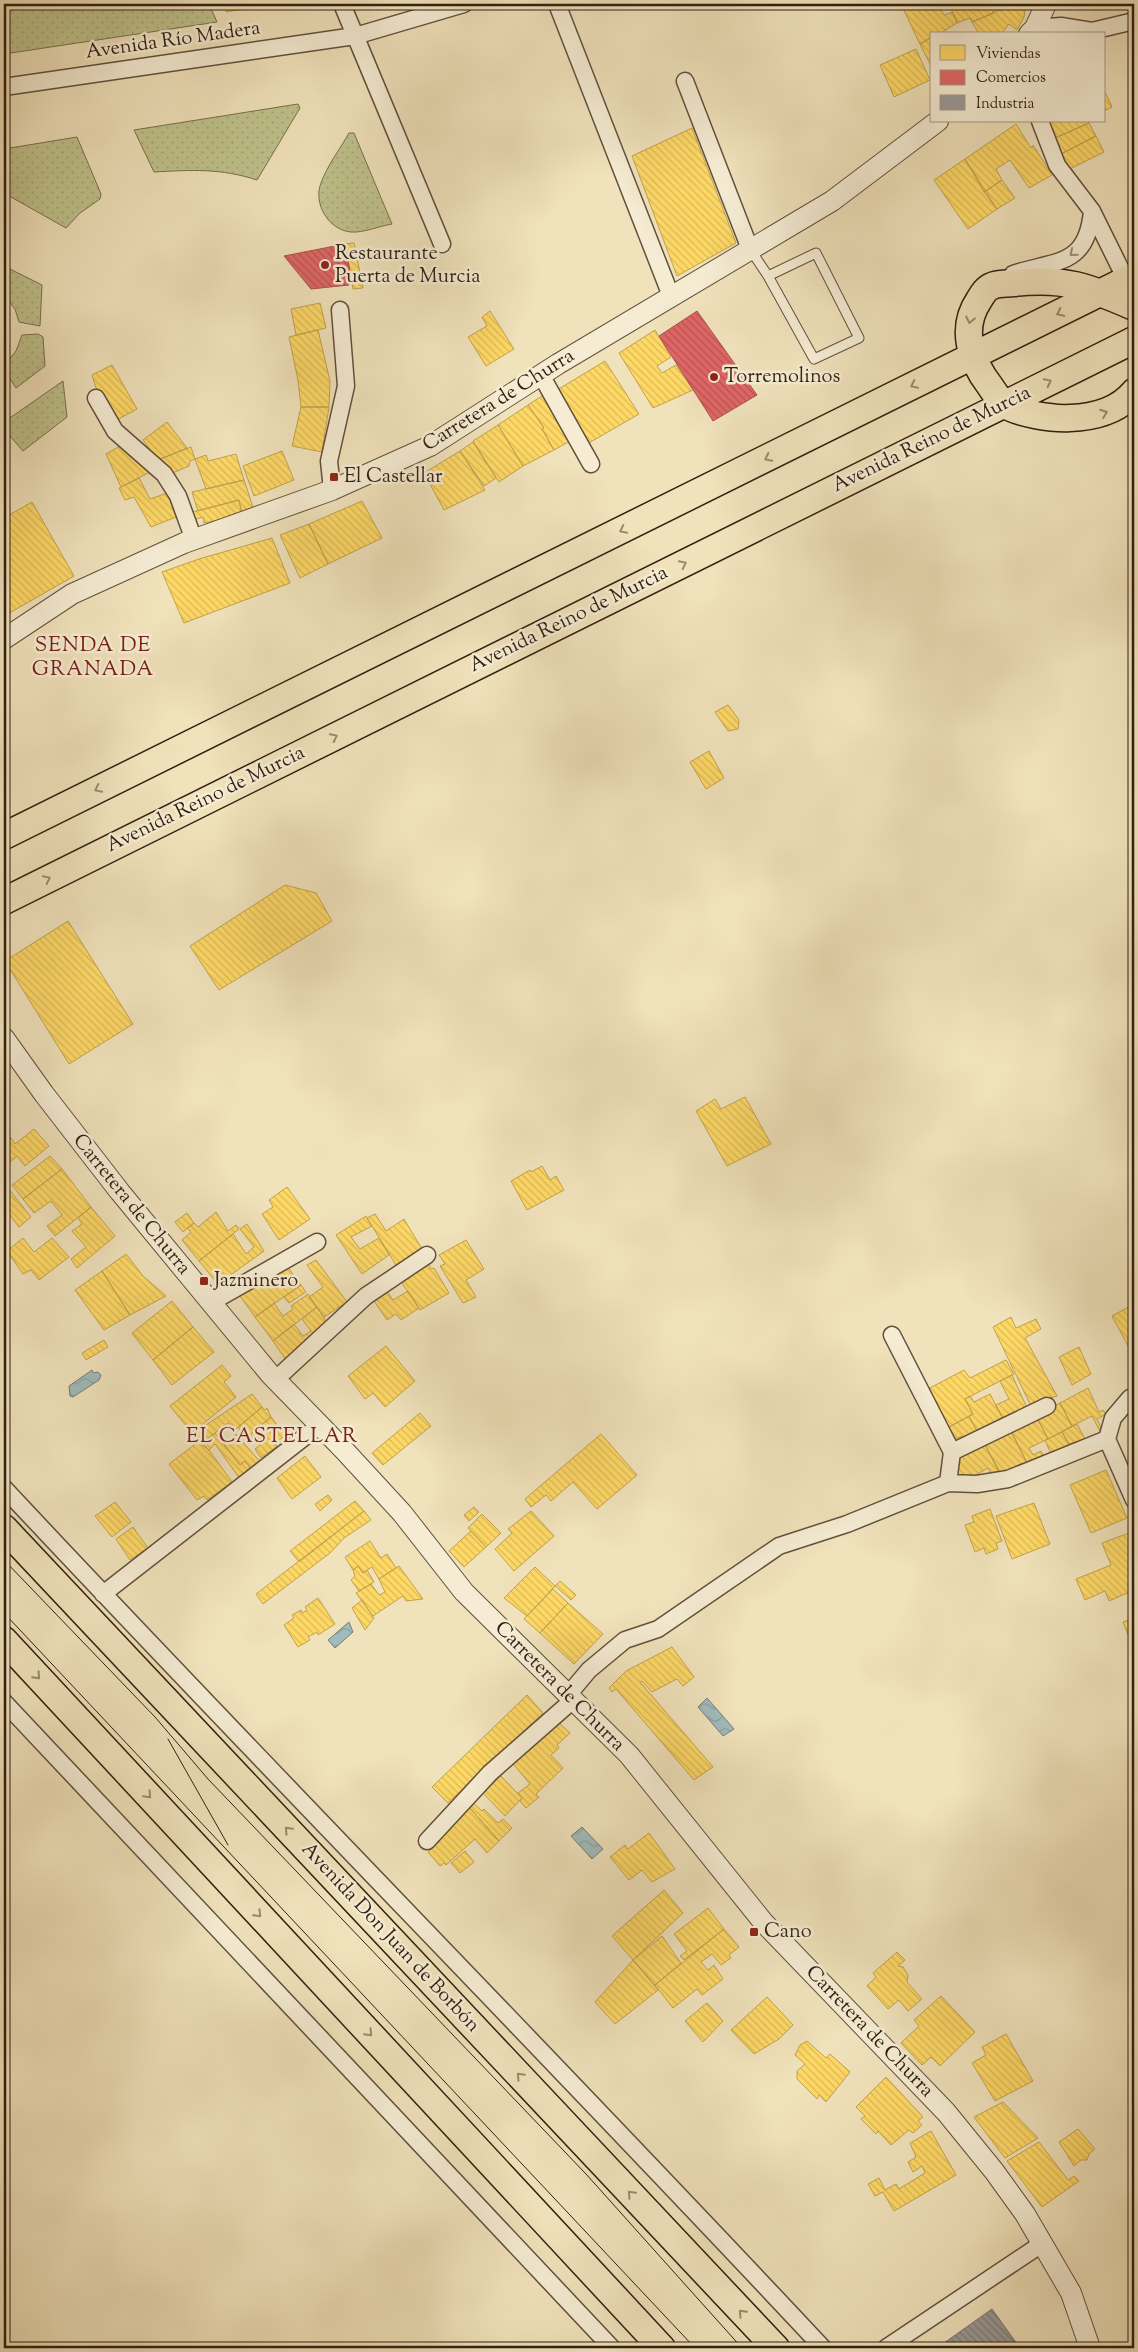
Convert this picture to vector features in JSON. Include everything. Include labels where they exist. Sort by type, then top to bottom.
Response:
[{"type":"main road","points":[[1133,395],[1112,410],[1084,418],[1036,414],[1005,404],[981,374],[968,340],[968,326],[972,310],[985,291],[992,286],[1030,281],[1060,280],[1101,293],[1134,307]]},
{"type":"main road","points":[[4,836],[1101,293],[1132,284]]},
{"type":"main road","name":"Avenida Reino de Murcia","points":[[4,901],[1134,340]]},
{"type":"main road","name":"Avenida Don Juan de Borbón","points":[[4,1528],[776,2348]]},
{"type":"main road","points":[[4,1640],[662,2348]]},
{"type":"street","points":[[342,4],[442,244]]},
{"type":"street","name":"Avenida Río Madera","points":[[4,87],[355,36],[464,4]]},
{"type":"street","points":[[557,4],[671,296]]},
{"type":"street","points":[[1032,31],[1046,4]]},
{"type":"street","points":[[1032,31],[1061,26],[1092,31],[1134,21]]},
{"type":"street","points":[[685,81],[750,249]]},
{"type":"street","name":"Carretera de Churra","points":[[4,639],[72,594],[194,540],[332,490],[430,446],[541,375],[671,296],[832,202],[937,122]]},
{"type":"street","points":[[1040,122],[1057,165],[1092,211],[1132,284]]},
{"type":"street","points":[[992,286],[1003,278],[1065,260],[1078,250],[1090,229],[1092,211]]},
{"type":"street","points":[[332,490],[329,462],[346,386],[340,310]]},
{"type":"street","points":[[541,375],[591,464]]},
{"type":"street","points":[[96,398],[115,431],[164,474],[178,496],[194,540]]},
{"type":"street","name":"Carretera de Churra","points":[[4,1038],[44,1094],[210,1303],[275,1380],[402,1513],[464,1592],[629,1756],[764,1923],[946,2112],[994,2171],[1025,2214],[1071,2293],[1090,2348]]},
{"type":"street","points":[[210,1303],[317,1242]]},
{"type":"street","points":[[275,1380],[366,1296],[427,1255]]},
{"type":"street","points":[[892,1335],[952,1452],[948,1483]]},
{"type":"street","points":[[1130,1398],[1113,1418],[1107,1439],[1134,1500]]},
{"type":"street","points":[[952,1452],[1047,1406]]},
{"type":"street","points":[[103,1594],[320,1425]]},
{"type":"street","points":[[427,1841],[490,1773],[570,1697],[589,1670],[625,1640],[658,1629],[779,1546],[847,1524],[948,1483],[976,1484],[1008,1479],[1107,1439]]},
{"type":"street","points":[[4,1488],[103,1594],[625,2136],[823,2348]]},
{"type":"street","points":[[4,1702],[612,2348]]},
{"type":"street","points":[[886,2348],[1042,2243]]},
{"type":"lane","points":[[750,249],[768,276],[814,359],[859,338],[816,253],[768,276]]},
{"type":"green space","points":[[4,4],[209,4],[217,22],[4,54]]},
{"type":"green space","points":[[298,104],[300,108],[257,180],[231,173],[194,170],[154,172],[134,130]]},
{"type":"green space","points":[[349,133],[354,133],[392,224],[351,232],[335,226],[324,214],[319,199],[321,183]]},
{"type":"green space","points":[[77,137],[101,194],[100,199],[80,213],[66,228],[4,193],[4,149]]},
{"type":"green space","points":[[4,266],[42,285],[40,326],[19,322],[15,309],[4,295]]},
{"type":"green space","points":[[38,334],[43,337],[45,366],[16,388],[4,370],[4,366],[16,351],[22,335]]},
{"type":"green space","points":[[63,381],[67,417],[23,451],[4,429],[4,422]]},
{"type":"water","points":[[92,1370],[93,1373],[98,1372],[101,1375],[99,1380],[73,1397],[70,1396],[69,1386]]},
{"type":"water","points":[[349,1622],[353,1632],[335,1648],[328,1640]]},
{"type":"water","points":[[707,1698],[734,1729],[723,1736],[698,1707]]},
{"type":"water","points":[[582,1827],[603,1849],[592,1859],[571,1836]]},
{"type":"building: Viviendas","points":[[223,4],[276,4],[226,12]]},
{"type":"building: Viviendas","points":[[901,4],[938,4],[944,15],[953,12],[957,23],[942,32],[930,32],[930,38],[920,44]]},
{"type":"building: Viviendas","points":[[949,4],[978,4],[979,10],[990,5],[994,13],[972,22],[970,18],[957,23]]},
{"type":"building: Viviendas","points":[[1013,4],[1026,4],[1024,17],[1017,30],[1009,24],[1003,32],[978,32],[972,22]]},
{"type":"building: Viviendas","points":[[1081,4],[1113,4],[1115,9],[1093,10],[1082,8]]},
{"type":"building: Viviendas","points":[[930,38],[930,64],[920,44]]},
{"type":"building: Viviendas","points":[[916,49],[930,80],[894,97],[880,65]]},
{"type":"building: Viviendas","points":[[1106,94],[1112,107],[1106,110]]},
{"type":"building: Viviendas","points":[[1048,122],[1089,122],[1089,123],[1055,138]]},
{"type":"building: Viviendas","points":[[1089,123],[1096,136],[1061,154],[1055,138]]},
{"type":"building: Viviendas","points":[[1016,124],[1031,148],[1033,145],[1052,175],[1029,188],[1010,160],[996,169],[1002,180],[984,192],[965,159]]},
{"type":"building: Viviendas","points":[[692,128],[736,243],[677,276],[632,156]]},
{"type":"building: Viviendas","points":[[1096,136],[1104,152],[1070,169],[1061,154]]},
{"type":"building: Viviendas","points":[[965,159],[997,209],[968,229],[934,180]]},
{"type":"building: Viviendas","points":[[1002,180],[1015,198],[997,209],[984,192]]},
{"type":"building: Viviendas","points":[[354,243],[363,288],[353,289],[345,244]]},
{"type":"building: Viviendas","points":[[320,303],[326,328],[296,335],[291,309]]},
{"type":"building: Viviendas","points":[[490,311],[514,349],[486,366],[468,337],[487,326],[482,317]]},
{"type":"building: Viviendas","points":[[318,330],[330,381],[329,407],[301,407],[298,380],[289,337]]},
{"type":"building: Viviendas","points":[[655,330],[671,357],[657,366],[662,373],[676,365],[693,390],[653,408],[619,353]]},
{"type":"building: Viviendas","points":[[605,361],[639,414],[587,444],[557,390]]},
{"type":"building: Viviendas","points":[[112,365],[137,409],[115,421],[96,388],[92,375]]},
{"type":"building: Viviendas","points":[[545,394],[570,441],[554,450],[542,429],[544,428],[528,405]]},
{"type":"building: Viviendas","points":[[528,405],[544,428],[542,429],[554,450],[523,466],[498,425]]},
{"type":"building: Viviendas","points":[[301,407],[329,407],[322,452],[292,446]]},
{"type":"building: Viviendas","points":[[167,422],[187,448],[158,460],[143,440]]},
{"type":"building: Viviendas","points":[[498,425],[523,466],[499,482],[473,441]]},
{"type":"building: Viviendas","points":[[473,442],[496,478],[484,486],[460,451]]},
{"type":"building: Viviendas","points":[[120,446],[150,472],[121,487],[106,454]]},
{"type":"building: Viviendas","points":[[191,447],[195,459],[190,461],[189,466],[168,475],[158,460]]},
{"type":"building: Viviendas","points":[[282,451],[294,480],[254,496],[243,466]]},
{"type":"building: Viviendas","points":[[460,451],[485,490],[444,510],[424,473]]},
{"type":"building: Viviendas","points":[[236,454],[244,480],[206,489],[195,459],[206,455],[208,461]]},
{"type":"building: Viviendas","points":[[139,478],[150,499],[167,493],[176,517],[151,527],[134,497],[125,500],[119,488]]},
{"type":"building: Viviendas","points":[[244,480],[254,510],[242,515],[239,500],[198,511],[192,492]]},
{"type":"building: Viviendas","points":[[239,500],[242,515],[204,523],[203,517],[193,520],[192,512]]},
{"type":"building: Viviendas","points":[[362,501],[382,538],[328,564],[309,524]]},
{"type":"building: Viviendas","points":[[32,502],[74,576],[4,616],[4,518]]},
{"type":"building: Viviendas","points":[[309,524],[328,564],[300,578],[280,535]]},
{"type":"building: Viviendas","points":[[272,538],[290,583],[184,623],[162,572]]},
{"type":"building: Viviendas","points":[[728,705],[739,720],[738,729],[728,731],[715,712]]},
{"type":"building: Viviendas","points":[[709,751],[724,778],[706,789],[690,762]]},
{"type":"building: Viviendas","points":[[285,885],[316,893],[332,921],[219,990],[190,946]]},
{"type":"building: Viviendas","points":[[68,921],[133,1024],[69,1064],[5,961]]},
{"type":"building: Viviendas","points":[[745,1097],[771,1144],[727,1166],[696,1111],[715,1099],[721,1109]]},
{"type":"building: Viviendas","points":[[34,1129],[49,1146],[25,1166],[17,1156],[4,1167],[4,1153],[7,1149],[4,1144],[11,1138],[15,1144]]},
{"type":"building: Viviendas","points":[[50,1156],[62,1169],[23,1199],[12,1185]]},
{"type":"building: Viviendas","points":[[542,1166],[550,1180],[556,1176],[564,1190],[527,1210],[511,1181],[530,1170],[531,1172]]},
{"type":"building: Viviendas","points":[[62,1169],[91,1207],[55,1236],[47,1226],[62,1215],[51,1201],[34,1213],[23,1199]]},
{"type":"building: Viviendas","points":[[4,1183],[31,1217],[19,1227],[4,1208]]},
{"type":"building: Viviendas","points":[[287,1187],[310,1219],[279,1240],[262,1214],[273,1207],[269,1200]]},
{"type":"building: Viviendas","points":[[91,1207],[115,1236],[77,1268],[71,1259],[86,1247],[72,1231],[82,1224],[78,1218]]},
{"type":"building: Viviendas","points":[[216,1212],[228,1231],[236,1225],[239,1229],[199,1261],[182,1240],[191,1232],[187,1228],[194,1223],[198,1227]]},
{"type":"building: Viviendas","points":[[187,1213],[194,1223],[183,1232],[175,1222]]},
{"type":"building: Viviendas","points":[[375,1214],[386,1231],[404,1219],[422,1249],[396,1265],[367,1218]]},
{"type":"building: Viviendas","points":[[366,1216],[372,1226],[351,1237],[360,1249],[379,1238],[389,1255],[362,1274],[336,1235]]},
{"type":"building: Viviendas","points":[[247,1224],[264,1251],[218,1284],[199,1261],[233,1234],[246,1254],[254,1247],[240,1229]]},
{"type":"building: Viviendas","points":[[23,1238],[34,1252],[52,1238],[69,1257],[39,1280],[31,1270],[23,1274],[7,1251]]},
{"type":"building: Viviendas","points":[[466,1240],[484,1269],[466,1280],[476,1297],[463,1303],[440,1266],[445,1264],[439,1255]]},
{"type":"building: Viviendas","points":[[126,1254],[143,1276],[166,1296],[130,1315],[102,1271]]},
{"type":"building: Viviendas","points":[[316,1260],[347,1302],[324,1317],[309,1297],[323,1287],[307,1265]]},
{"type":"building: Viviendas","points":[[428,1263],[431,1269],[434,1268],[449,1293],[420,1310],[400,1280]]},
{"type":"building: Viviendas","points":[[287,1266],[301,1285],[255,1317],[240,1296]]},
{"type":"building: Viviendas","points":[[102,1271],[130,1315],[104,1330],[75,1290]]},
{"type":"building: Viviendas","points":[[301,1285],[306,1292],[289,1303],[284,1297]]},
{"type":"building: Viviendas","points":[[386,1290],[393,1300],[408,1291],[419,1308],[401,1320],[396,1314],[387,1320],[372,1298]]},
{"type":"building: Viviendas","points":[[308,1294],[317,1307],[273,1341],[255,1317],[274,1303],[283,1316],[293,1309],[291,1306]]},
{"type":"building: Viviendas","points":[[172,1301],[193,1327],[153,1360],[132,1333]]},
{"type":"building: Viviendas","points":[[1134,1304],[1134,1357],[1112,1316]]},
{"type":"building: Viviendas","points":[[317,1307],[326,1321],[319,1328],[321,1332],[286,1360],[273,1341],[294,1324],[303,1336],[311,1331],[302,1319]]},
{"type":"building: Viviendas","points":[[1011,1317],[1016,1328],[1036,1319],[1041,1329],[1025,1338],[1057,1396],[1030,1404],[993,1327]]},
{"type":"building: Viviendas","points":[[193,1327],[214,1352],[172,1385],[153,1360]]},
{"type":"building: Viviendas","points":[[104,1340],[108,1347],[86,1360],[82,1353]]},
{"type":"building: Viviendas","points":[[386,1346],[415,1381],[385,1407],[373,1393],[365,1399],[348,1376]]},
{"type":"building: Viviendas","points":[[1079,1347],[1091,1374],[1072,1385],[1059,1357]]},
{"type":"building: Viviendas","points":[[1006,1360],[1014,1374],[965,1399],[973,1414],[949,1427],[928,1389],[964,1370],[970,1378]]},
{"type":"building: Viviendas","points":[[222,1365],[231,1376],[224,1382],[236,1397],[192,1433],[170,1406]]},
{"type":"building: Viviendas","points":[[1012,1375],[1028,1410],[1004,1421],[996,1405],[1009,1399],[1000,1381]]},
{"type":"building: Viviendas","points":[[1088,1388],[1099,1412],[1103,1410],[1106,1414],[1097,1419],[1102,1430],[1100,1431],[1092,1416],[1072,1426],[1060,1403]]},
{"type":"building: Viviendas","points":[[252,1394],[262,1407],[234,1431],[228,1423],[202,1443],[194,1433]]},
{"type":"building: Viviendas","points":[[990,1394],[1004,1421],[979,1435],[969,1416],[973,1414],[965,1399],[970,1396],[974,1402]]},
{"type":"building: Viviendas","points":[[1060,1403],[1072,1426],[1048,1439],[1036,1416]]},
{"type":"building: Viviendas","points":[[262,1407],[265,1410],[267,1408],[271,1417],[246,1438],[243,1432],[246,1429],[244,1427],[241,1431],[238,1427]]},
{"type":"building: Viviendas","points":[[420,1413],[431,1426],[383,1465],[372,1453]]},
{"type":"building: Viviendas","points":[[969,1416],[979,1435],[965,1442],[962,1436],[955,1439],[949,1427]]},
{"type":"building: Viviendas","points":[[1036,1416],[1048,1439],[1029,1448],[1033,1455],[1041,1451],[1044,1456],[1027,1463],[1010,1429]]},
{"type":"building: Viviendas","points":[[271,1417],[285,1435],[275,1444],[277,1446],[261,1458],[255,1449],[260,1445],[256,1439],[250,1444],[246,1438]]},
{"type":"building: Viviendas","points":[[1077,1424],[1085,1439],[1069,1444],[1062,1432]]},
{"type":"building: Viviendas","points":[[1010,1429],[1027,1463],[1000,1474],[984,1443]]},
{"type":"building: Viviendas","points":[[1062,1432],[1069,1444],[1051,1454],[1045,1440]]},
{"type":"building: Viviendas","points":[[215,1433],[240,1465],[245,1461],[252,1470],[240,1479],[215,1444],[209,1450],[202,1443]]},
{"type":"building: Viviendas","points":[[236,1434],[262,1464],[252,1470],[245,1461],[240,1465],[224,1444]]},
{"type":"building: Viviendas","points":[[601,1434],[637,1475],[597,1509],[573,1482],[551,1501],[546,1495],[531,1507],[525,1499]]},
{"type":"building: Viviendas","points":[[198,1442],[209,1450],[232,1482],[207,1500],[204,1496],[197,1500],[169,1464]]},
{"type":"building: Viviendas","points":[[984,1443],[1000,1472],[991,1474],[988,1468],[972,1477],[953,1479],[956,1458]]},
{"type":"building: Viviendas","points":[[305,1456],[321,1477],[292,1499],[277,1478]]},
{"type":"building: Viviendas","points":[[1106,1470],[1127,1518],[1091,1533],[1070,1485]]},
{"type":"building: Viviendas","points":[[328,1495],[332,1500],[320,1511],[315,1504]]},
{"type":"building: Viviendas","points":[[355,1501],[364,1511],[299,1562],[290,1551]]},
{"type":"building: Viviendas","points":[[115,1502],[131,1522],[112,1537],[95,1516]]},
{"type":"building: Viviendas","points":[[1034,1503],[1050,1544],[1012,1559],[996,1516]]},
{"type":"building: Viviendas","points":[[474,1507],[479,1512],[469,1521],[464,1515]]},
{"type":"building: Viviendas","points":[[990,1509],[1002,1541],[996,1543],[998,1549],[986,1554],[984,1548],[975,1552],[965,1525],[974,1522],[972,1516]]},
{"type":"building: Viviendas","points":[[364,1511],[371,1520],[344,1538],[330,1553],[263,1604],[256,1594]]},
{"type":"building: Viviendas","points":[[531,1511],[554,1536],[514,1571],[495,1549],[512,1533],[508,1529]]},
{"type":"building: Viviendas","points":[[482,1514],[501,1533],[486,1547],[468,1528]]},
{"type":"building: Viviendas","points":[[133,1527],[148,1548],[130,1560],[116,1539]]},
{"type":"building: Viviendas","points":[[471,1531],[486,1547],[464,1567],[449,1551]]},
{"type":"building: Viviendas","points":[[1129,1533],[1134,1545],[1134,1590],[1109,1601],[1105,1591],[1085,1600],[1076,1579],[1111,1565],[1102,1543]]},
{"type":"building: Viviendas","points":[[370,1541],[381,1558],[387,1554],[396,1568],[379,1579],[372,1567],[363,1573],[358,1566],[353,1570],[345,1557]]},
{"type":"building: Viviendas","points":[[358,1566],[363,1573],[367,1570],[374,1582],[359,1591],[351,1580],[355,1576],[353,1570]]},
{"type":"building: Viviendas","points":[[399,1566],[423,1599],[406,1601],[403,1596],[373,1616],[356,1593],[371,1584],[379,1595],[385,1592],[379,1579]]},
{"type":"building: Viviendas","points":[[535,1567],[555,1586],[527,1616],[504,1598]]},
{"type":"building: Viviendas","points":[[560,1581],[576,1595],[571,1600],[555,1586]]},
{"type":"building: Viviendas","points":[[553,1589],[568,1603],[540,1633],[524,1619]]},
{"type":"building: Viviendas","points":[[318,1598],[335,1624],[318,1635],[317,1632],[308,1637],[310,1640],[298,1647],[284,1625],[294,1618],[292,1615],[301,1610],[302,1613],[307,1610],[305,1607]]},
{"type":"building: Viviendas","points":[[362,1600],[374,1618],[365,1630],[352,1608]]},
{"type":"building: Viviendas","points":[[568,1603],[603,1634],[574,1664],[540,1633]]},
{"type":"building: Viviendas","points":[[1134,1618],[1134,1649],[1123,1622]]},
{"type":"building: Viviendas","points":[[672,1647],[694,1677],[683,1686],[677,1679],[652,1692],[642,1681],[640,1682],[713,1767],[694,1780],[616,1689],[612,1692],[609,1688],[626,1671]]},
{"type":"building: Viviendas","points":[[1134,1653],[1134,1673],[1128,1656]]},
{"type":"building: Viviendas","points":[[527,1695],[543,1713],[448,1803],[432,1787]]},
{"type":"building: Viviendas","points":[[558,1722],[570,1733],[557,1745],[559,1748],[551,1755],[563,1768],[536,1794],[539,1797],[526,1808],[520,1801],[522,1798],[518,1793],[530,1784],[510,1760]]},
{"type":"building: Viviendas","points":[[501,1776],[522,1798],[505,1816],[483,1793]]},
{"type":"building: Viviendas","points":[[472,1802],[482,1811],[484,1809],[498,1823],[503,1819],[512,1828],[499,1841],[468,1806]]},
{"type":"building: Viviendas","points":[[469,1807],[499,1841],[487,1853],[475,1839],[446,1865],[444,1863],[440,1866],[428,1852],[434,1847],[431,1844]]},
{"type":"building: Viviendas","points":[[649,1833],[675,1869],[652,1882],[642,1870],[629,1880],[610,1857],[625,1845],[628,1849]]},
{"type":"building: Viviendas","points":[[465,1851],[474,1862],[460,1873],[451,1863]]},
{"type":"building: Viviendas","points":[[664,1890],[683,1913],[633,1960],[612,1936]]},
{"type":"building: Viviendas","points":[[708,1908],[724,1929],[684,1960],[680,1956],[687,1951],[674,1934]]},
{"type":"building: Viviendas","points":[[724,1929],[739,1947],[729,1955],[731,1958],[721,1965],[712,1954],[701,1962],[708,1970],[714,1965],[723,1979],[702,1995],[697,1989],[673,2008],[655,1985]]},
{"type":"building: Viviendas","points":[[662,1936],[681,1963],[655,1985],[633,1960]]},
{"type":"building: Viviendas","points":[[897,1952],[905,1960],[898,1966],[903,1967],[908,1975],[907,1982],[922,1999],[908,2011],[899,2000],[888,2009],[867,1986],[876,1977],[873,1973]]},
{"type":"building: Viviendas","points":[[633,1960],[658,1990],[615,2024],[595,2002]]},
{"type":"building: Viviendas","points":[[941,1996],[975,2032],[940,2066],[931,2057],[922,2065],[901,2043],[919,2026],[914,2020]]},
{"type":"building: Viviendas","points":[[767,1997],[793,2025],[779,2039],[754,2054],[731,2030]]},
{"type":"building: Viviendas","points":[[707,2003],[723,2021],[703,2042],[685,2021]]},
{"type":"building: Viviendas","points":[[1006,2034],[1033,2081],[995,2101],[972,2063],[986,2055],[982,2047]]},
{"type":"building: Viviendas","points":[[807,2041],[826,2058],[830,2054],[850,2072],[826,2102],[819,2095],[817,2099],[797,2079],[797,2071],[805,2064],[795,2055],[800,2045]]},
{"type":"building: Viviendas","points":[[886,2077],[923,2117],[918,2121],[922,2125],[913,2133],[909,2130],[891,2145],[878,2131],[876,2134],[861,2119],[865,2116],[856,2107]]},
{"type":"building: Viviendas","points":[[1003,2102],[1038,2138],[1005,2158],[974,2117]]},
{"type":"building: Viviendas","points":[[1078,2129],[1095,2149],[1089,2154],[1087,2160],[1081,2160],[1074,2166],[1059,2142]]},
{"type":"building: Viviendas","points":[[931,2131],[956,2175],[894,2211],[883,2192],[875,2196],[868,2184],[879,2178],[885,2190],[896,2184],[899,2189],[925,2173],[922,2166],[913,2172],[908,2162],[916,2157],[910,2143]]},
{"type":"building: Viviendas","points":[[1039,2142],[1068,2180],[1074,2176],[1079,2181],[1042,2207],[1007,2161]]},
{"type":"building: Comercios","points":[[345,244],[352,282],[348,282],[349,285],[311,289],[284,256]]},
{"type":"building: Comercios","name":"Torremolinos","points":[[697,311],[757,395],[713,421],[659,336]]},
{"type":"building: Industria","points":[[992,2309],[1020,2348],[937,2348]]},
{"type":"tram line","points":[[4,1560],[155,1717],[208,1779],[586,2174],[742,2348]]},
{"type":"tram line","points":[[4,1613],[695,2348]]},
{"type":"tram line","points":[[168,1739],[228,1845]]},
{"type":"place","name":"Restaurante Puerta de Murcia","points":[[325,265]]},
{"type":"place","name":"Torremolinos","points":[[714,377]]},
{"type":"place","name":"El Castellar","points":[[334,477]]},
{"type":"place","name":"Jazminero","points":[[204,1281]]},
{"type":"place","name":"Cano","points":[[754,1932]]},
{"type":"district","name":"SENDA DE GRANADA","points":[[93,658]]},
{"type":"district","name":"EL CASTELLAR","points":[[272,1437]]}]
